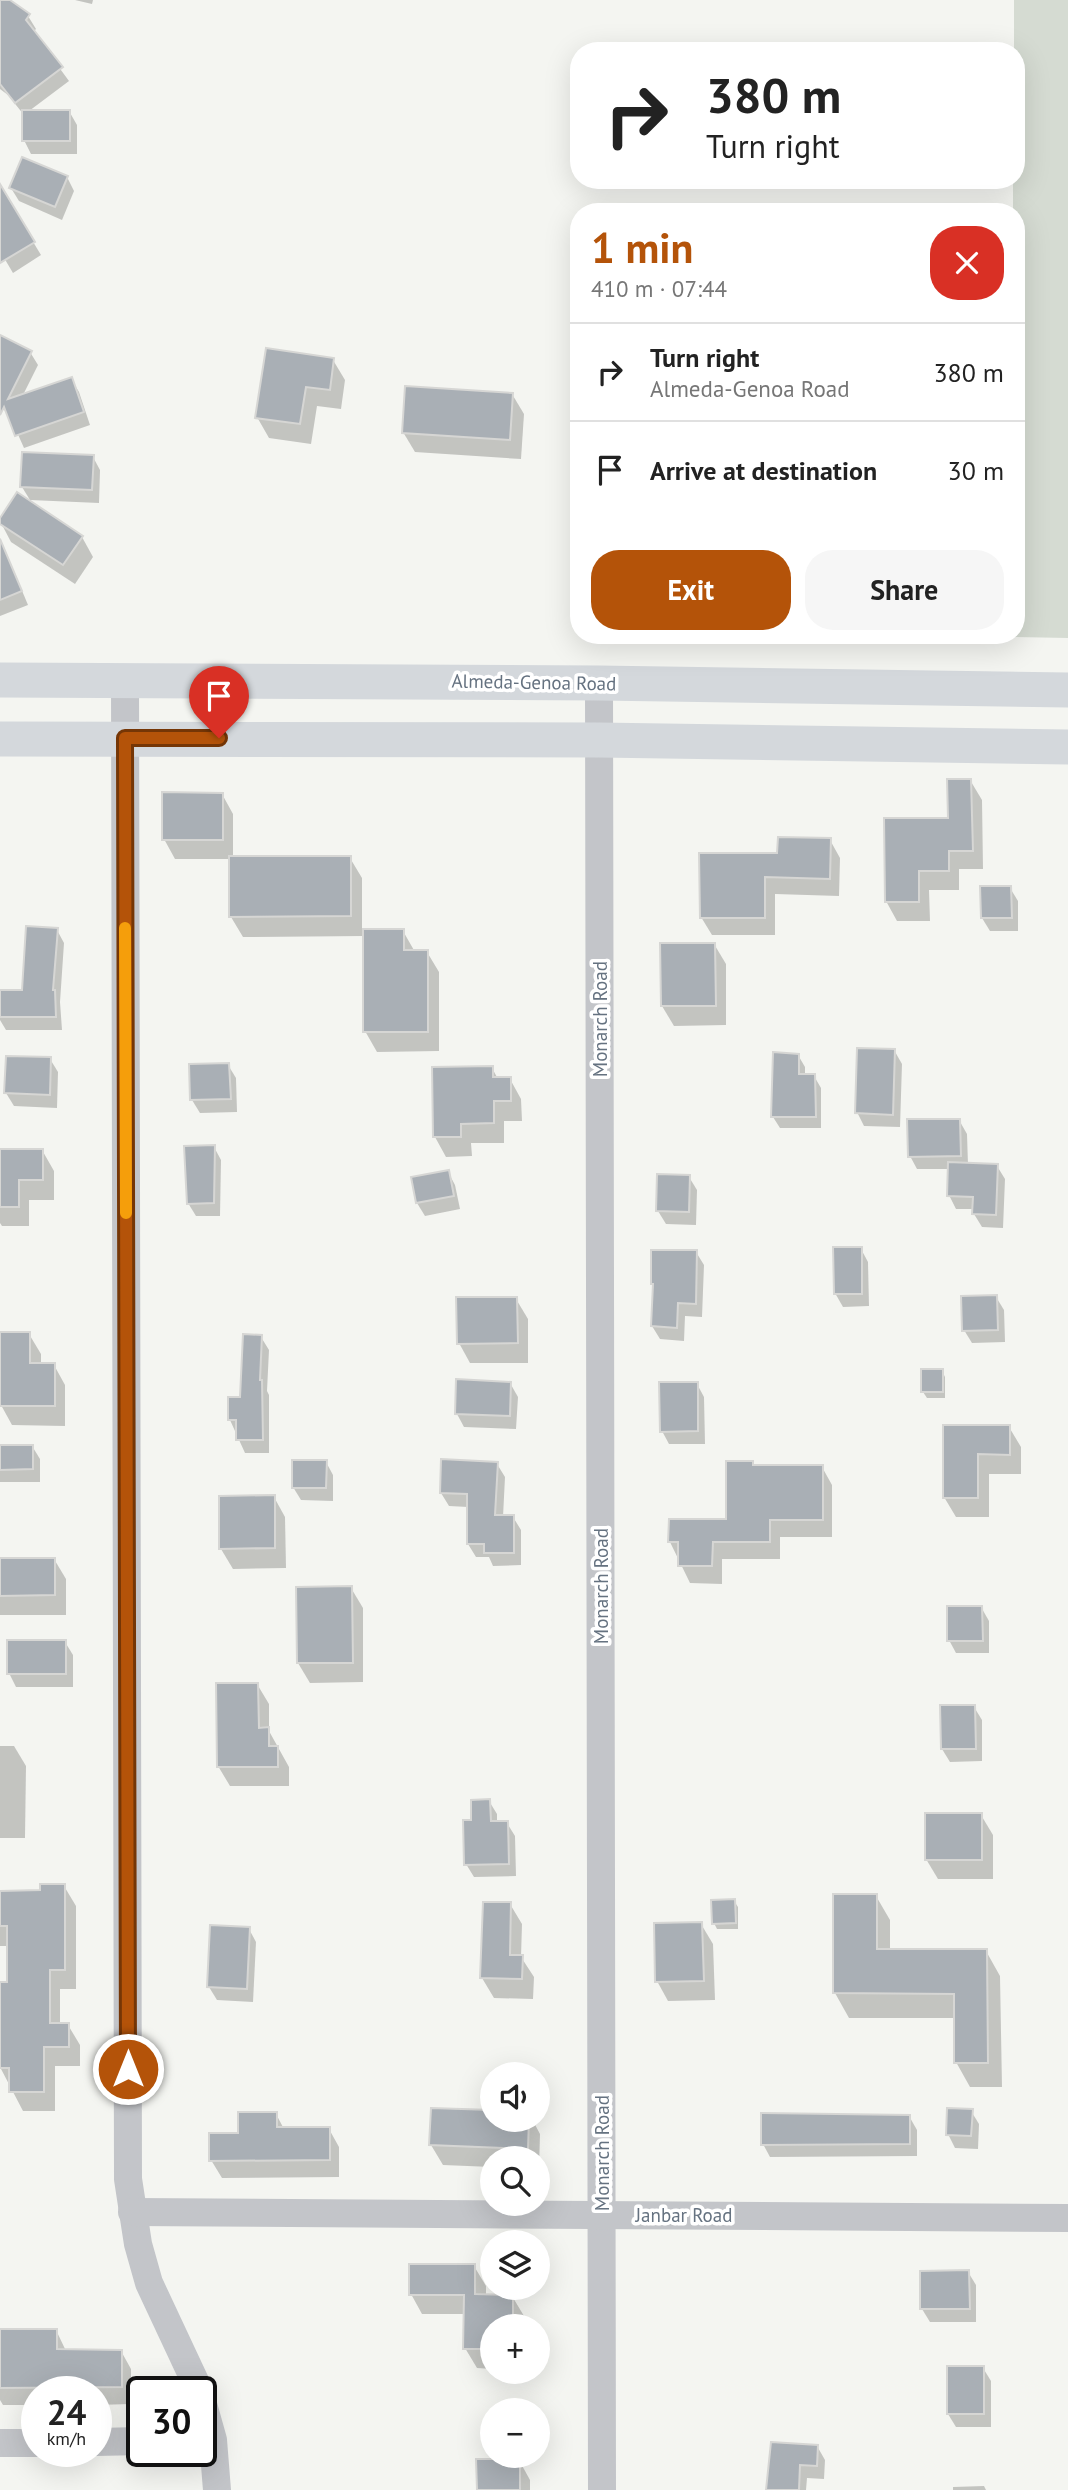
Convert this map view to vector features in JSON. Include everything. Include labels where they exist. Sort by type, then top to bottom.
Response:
[{"type":"main road","name":"Almeda-Genoa Road","points":[[0,680],[599,683],[1068,690]]},
{"type":"main road","points":[[0,739],[599,740],[1068,747]]},
{"type":"street","points":[[125,679],[128,2179],[132,2212],[149,2283],[192,2376]]},
{"type":"street","name":"Monarch Road","points":[[599,683],[603,2490]]},
{"type":"street","name":"Janbar Road","points":[[132,2212],[1068,2218]]},
{"type":"street","points":[[0,2443],[21,2442]]},
{"type":"street","points":[[213,2467],[218,2490]]},
{"type":"shaded area","points":[[1014,0],[1068,0],[1068,638],[1025,637],[1025,203],[1013,203],[1013,189],[1025,189],[1025,42],[1014,42]]},
{"type":"building","points":[[0,0],[10,0],[30,14],[26,20],[63,67],[15,103],[0,84]]},
{"type":"building","points":[[22,110],[70,110],[70,141],[22,141]]},
{"type":"building","points":[[22,157],[68,176],[55,207],[9,188]]},
{"type":"building","points":[[0,184],[35,242],[0,263]]},
{"type":"building","points":[[0,335],[32,351],[8,399],[72,377],[84,412],[15,436],[4,407],[0,415]]},
{"type":"building","points":[[266,348],[334,358],[330,390],[306,387],[300,424],[255,418]]},
{"type":"building","points":[[405,386],[513,393],[510,440],[402,433]]},
{"type":"building","points":[[22,452],[94,455],[92,490],[20,487]]},
{"type":"building","points":[[17,492],[83,536],[63,565],[0,524],[0,518]]},
{"type":"building","points":[[0,539],[22,591],[0,600]]},
{"type":"building","points":[[947,779],[971,779],[973,851],[949,851],[949,871],[919,871],[919,902],[885,902],[884,818],[948,818]]},
{"type":"building","points":[[162,792],[223,793],[223,840],[162,840]]},
{"type":"building","points":[[778,837],[831,838],[830,879],[765,877],[765,918],[700,918],[699,853],[777,853]]},
{"type":"building","points":[[229,856],[351,856],[351,916],[229,917]]},
{"type":"building","points":[[980,886],[1011,886],[1012,918],[981,918]]},
{"type":"building","points":[[26,926],[58,928],[53,990],[56,1017],[0,1017],[0,990],[22,990]]},
{"type":"building","points":[[363,929],[404,929],[404,950],[428,950],[428,1032],[363,1032]]},
{"type":"building","points":[[660,943],[715,943],[716,1006],[661,1006]]},
{"type":"building","points":[[857,1048],[895,1049],[893,1115],[855,1113]]},
{"type":"building","points":[[773,1052],[799,1054],[799,1074],[815,1074],[816,1117],[771,1117]]},
{"type":"building","points":[[6,1056],[51,1057],[50,1095],[4,1093]]},
{"type":"building","points":[[229,1063],[231,1099],[190,1100],[189,1064]]},
{"type":"building","points":[[493,1066],[493,1077],[511,1077],[511,1101],[494,1101],[494,1123],[461,1124],[461,1137],[433,1137],[432,1067]]},
{"type":"building","points":[[907,1119],[960,1119],[961,1156],[908,1157]]},
{"type":"building","points":[[215,1145],[214,1203],[187,1204],[184,1146]]},
{"type":"building","points":[[0,1149],[43,1149],[43,1180],[19,1180],[19,1207],[0,1207]]},
{"type":"building","points":[[948,1162],[998,1164],[996,1215],[972,1214],[973,1197],[947,1196]]},
{"type":"building","points":[[449,1170],[454,1196],[416,1203],[411,1177]]},
{"type":"building","points":[[657,1174],[690,1175],[689,1212],[656,1211]]},
{"type":"building","points":[[833,1247],[862,1247],[862,1294],[834,1294]]},
{"type":"building","points":[[651,1250],[697,1250],[696,1304],[678,1303],[677,1328],[651,1326]]},
{"type":"building","points":[[997,1295],[998,1330],[962,1331],[961,1296]]},
{"type":"building","points":[[456,1297],[517,1297],[518,1343],[457,1344]]},
{"type":"building","points":[[0,1332],[30,1332],[30,1363],[55,1363],[55,1406],[0,1406]]},
{"type":"building","points":[[243,1334],[262,1335],[260,1380],[263,1440],[236,1440],[236,1420],[228,1420],[228,1397],[240,1397]]},
{"type":"building","points":[[921,1369],[943,1369],[943,1392],[921,1392]]},
{"type":"building","points":[[456,1379],[511,1382],[510,1416],[455,1414]]},
{"type":"building","points":[[659,1382],[698,1382],[698,1431],[660,1432]]},
{"type":"building","points":[[943,1425],[1010,1425],[1010,1455],[978,1454],[978,1498],[943,1498]]},
{"type":"building","points":[[0,1445],[33,1445],[33,1469],[0,1470]]},
{"type":"building","points":[[441,1459],[498,1462],[495,1515],[514,1515],[514,1553],[484,1553],[484,1544],[467,1544],[467,1494],[440,1493]]},
{"type":"building","points":[[292,1460],[327,1460],[326,1488],[292,1488]]},
{"type":"building","points":[[726,1461],[753,1461],[753,1465],[823,1465],[823,1520],[770,1520],[770,1542],[713,1542],[712,1566],[678,1566],[678,1542],[668,1542],[669,1519],[726,1519]]},
{"type":"building","points":[[275,1495],[275,1548],[219,1549],[219,1496]]},
{"type":"building","points":[[0,1558],[55,1558],[55,1595],[0,1596]]},
{"type":"building","points":[[352,1586],[353,1663],[297,1663],[296,1587]]},
{"type":"building","points":[[947,1606],[982,1606],[983,1641],[947,1641]]},
{"type":"building","points":[[7,1640],[66,1640],[66,1674],[7,1674]]},
{"type":"building","points":[[216,1683],[258,1683],[259,1728],[269,1727],[269,1746],[278,1746],[278,1767],[217,1767]]},
{"type":"building","points":[[940,1705],[975,1705],[976,1749],[941,1749]]},
{"type":"building","points":[[490,1799],[491,1821],[508,1821],[509,1864],[464,1865],[463,1820],[471,1820],[471,1800]]},
{"type":"building","points":[[925,1813],[982,1813],[982,1860],[925,1860]]},
{"type":"building","points":[[40,1884],[65,1884],[65,1970],[50,1970],[50,2023],[69,2023],[69,2047],[44,2047],[44,2092],[9,2092],[9,2068],[0,2068],[0,1982],[7,1982],[7,1926],[0,1926],[0,1891],[40,1890]]},
{"type":"building","points":[[833,1894],[877,1894],[877,1949],[987,1949],[988,2063],[954,2063],[954,1994],[833,1993]]},
{"type":"building","points":[[735,1899],[736,1923],[712,1924],[711,1900]]},
{"type":"building","points":[[483,1902],[511,1902],[510,1955],[523,1955],[522,1979],[480,1978]]},
{"type":"building","points":[[702,1922],[704,1981],[655,1982],[654,1923]]},
{"type":"building","points":[[210,1925],[250,1927],[247,1989],[207,1987]]},
{"type":"building","points":[[431,2108],[480,2110],[480,2132],[529,2132],[528,2146],[429,2145]]},
{"type":"building","points":[[947,2108],[973,2109],[971,2136],[946,2135]]},
{"type":"building","points":[[238,2112],[277,2112],[277,2127],[330,2127],[330,2160],[209,2161],[209,2133],[238,2133]]},
{"type":"building","points":[[761,2113],[910,2115],[910,2144],[761,2145]]},
{"type":"building","points":[[409,2264],[475,2264],[475,2294],[480,2294],[480,2300],[513,2300],[513,2314],[480,2314],[480,2349],[463,2349],[464,2295],[409,2295]]},
{"type":"building","points":[[969,2270],[970,2309],[920,2309],[920,2271]]},
{"type":"building","points":[[0,2329],[57,2329],[57,2349],[122,2350],[122,2387],[112,2387],[112,2376],[21,2376],[21,2388],[0,2388]]},
{"type":"building","points":[[947,2366],[984,2366],[984,2414],[947,2414]]},
{"type":"building","points":[[771,2442],[818,2445],[817,2466],[800,2465],[799,2490],[766,2490]]},
{"type":"building","points":[[476,2459],[480,2459],[480,2468],[520,2468],[520,2490],[477,2490]]},
{"type":"slow traffic","points":[[125,928],[126,1213]]},
{"type":"route","points":[[128,2069],[125,738],[219,738]]}]
